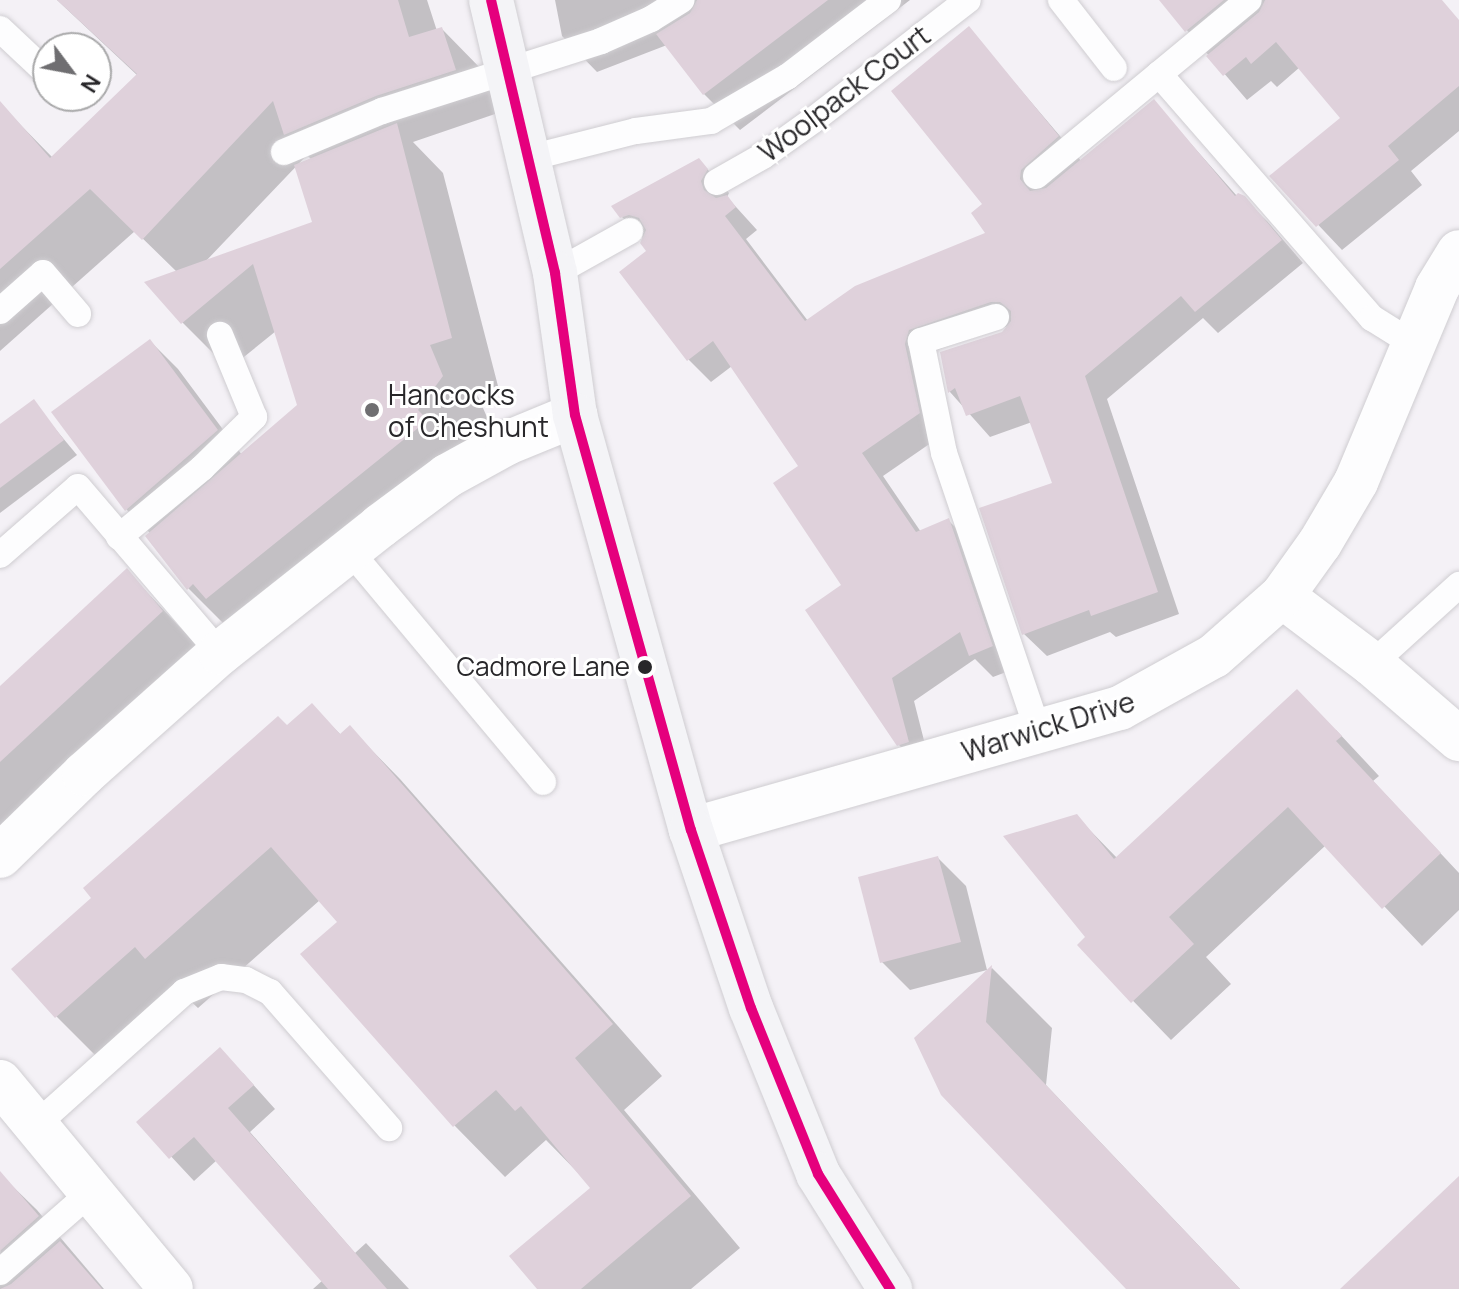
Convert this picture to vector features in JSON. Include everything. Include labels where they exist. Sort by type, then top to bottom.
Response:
[{"type":"main road","points":[[491,0],[555,273],[575,415],[691,830],[751,1008],[818,1174],[890,1289]]},
{"type":"street","name":"Warwick Drive","points":[[691,830],[883,774],[1039,734],[1120,708],[1176,680],[1214,656],[1282,596],[1320,543],[1356,482],[1412,343],[1437,288],[1459,252]]},
{"type":"street","points":[[0,856],[84,774],[220,653],[447,476],[507,443],[575,415]]},
{"type":"street","points":[[1282,596],[1372,664],[1459,739]]},
{"type":"street","points":[[0,1082],[171,1289]]},
{"type":"lane","points":[[284,152],[382,111],[601,41],[651,19],[681,0]]},
{"type":"lane","points":[[529,158],[636,131],[711,121],[787,77],[888,0]]},
{"type":"lane","name":"Woolpack Court","points":[[717,182],[763,156],[812,121],[968,0]]},
{"type":"lane","points":[[1061,0],[1114,68]]},
{"type":"lane","points":[[1036,176],[1249,0]]},
{"type":"lane","points":[[0,29],[32,59]]},
{"type":"lane","points":[[1159,74],[1372,318],[1412,343]]},
{"type":"lane","points":[[555,273],[630,231]]},
{"type":"lane","points":[[0,311],[43,273],[78,314]]},
{"type":"lane","points":[[996,317],[921,341],[944,453],[1039,734]]},
{"type":"lane","points":[[119,537],[202,468],[254,417],[220,335]]},
{"type":"lane","points":[[0,555],[78,487],[220,653]]},
{"type":"lane","points":[[350,551],[543,782]]},
{"type":"lane","points":[[1372,664],[1459,585]]},
{"type":"lane","points":[[36,1125],[184,992],[221,977],[246,980],[270,992],[389,1128]]},
{"type":"lane","points":[[0,1272],[91,1192]]},
{"type":"building","points":[[57,0],[398,0],[409,37],[442,27],[456,70],[376,96],[284,135],[273,101],[142,240],[90,189],[0,269],[0,101],[50,158],[98,112],[112,112],[112,98],[137,74],[112,51],[112,32],[92,32]]},
{"type":"building","points":[[697,0],[828,0],[703,95],[656,34],[690,13]]},
{"type":"building","points":[[1159,0],[1224,0],[1185,32]]},
{"type":"building","points":[[1265,0],[1442,0],[1459,20],[1459,86],[1388,146],[1399,160],[1316,227],[1269,176],[1340,118],[1276,42],[1251,64],[1246,57],[1223,76],[1206,56],[1259,12]]},
{"type":"building","points":[[969,26],[1059,136],[1021,170],[1020,179],[1030,191],[1046,188],[1154,99],[1235,196],[1238,193],[1245,196],[1282,240],[1195,312],[1181,296],[1085,376],[1158,592],[1091,616],[1089,610],[1022,635],[979,508],[1052,483],[1020,396],[966,416],[955,388],[948,393],[940,352],[1002,332],[1011,321],[1011,311],[1000,302],[991,302],[909,330],[905,344],[920,413],[862,453],[916,532],[949,518],[993,646],[969,656],[960,632],[892,678],[909,742],[897,746],[805,610],[841,585],[773,483],[798,466],[713,341],[687,361],[619,272],[646,251],[640,243],[646,230],[639,218],[629,215],[620,218],[611,206],[699,158],[708,169],[701,181],[704,190],[716,198],[727,195],[736,207],[725,216],[805,321],[855,286],[985,233],[971,213],[982,204],[891,91]]},
{"type":"building","points":[[397,123],[452,338],[430,345],[443,376],[418,410],[428,420],[206,599],[193,584],[187,590],[145,536],[297,405],[253,264],[181,324],[144,282],[312,222],[294,165]]},
{"type":"building","points":[[150,339],[218,430],[125,511],[51,412]]},
{"type":"building","points":[[34,399],[64,440],[0,488],[0,424]]},
{"type":"building","points":[[127,568],[163,611],[0,762],[0,686]]},
{"type":"building","points":[[1297,689],[1342,736],[1336,741],[1441,853],[1382,909],[1288,807],[1169,917],[1194,944],[1131,1003],[1077,945],[1085,937],[1003,836],[1077,814],[1114,859]]},
{"type":"building","points":[[312,703],[340,734],[350,725],[613,1024],[575,1058],[691,1196],[581,1289],[537,1289],[509,1256],[590,1188],[521,1106],[515,1111],[496,1090],[453,1127],[300,954],[337,922],[271,847],[145,959],[135,947],[55,1018],[11,969],[91,898],[83,888],[278,716],[287,725]]},
{"type":"building","points":[[938,856],[961,942],[880,963],[858,877]]},
{"type":"building","points":[[992,965],[986,1022],[1240,1289],[1126,1289],[941,1095],[914,1038]]},
{"type":"building","points":[[220,1047],[254,1085],[228,1108],[387,1289],[328,1289],[194,1137],[169,1159],[136,1122]]},
{"type":"building","points":[[0,1171],[39,1216],[0,1251]]},
{"type":"building","points":[[1459,1176],[1459,1289],[1340,1289]]},
{"type":"building","points":[[60,1241],[102,1289],[0,1289],[11,1284]]},
{"type":"transit line","points":[[491,0],[555,273],[575,415],[691,830],[751,1008],[818,1174],[890,1289]]},
{"type":"place","name":"Hancocks of Cheshunt","points":[[372,410]]},
{"type":"place","name":"Cadmore Lane","points":[[645,667]]}]
